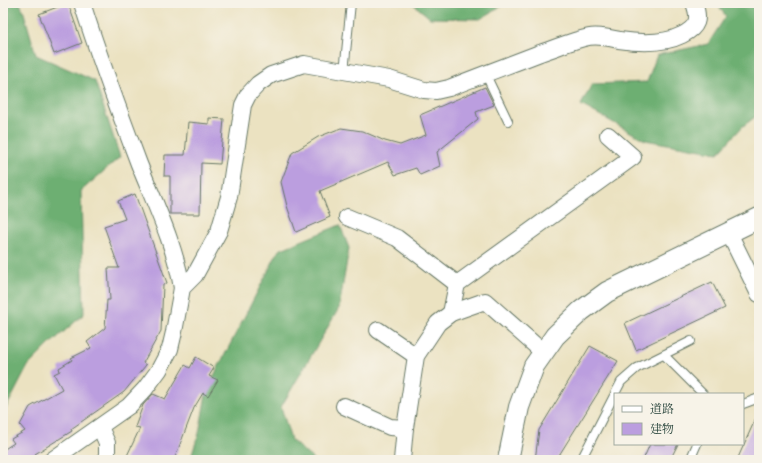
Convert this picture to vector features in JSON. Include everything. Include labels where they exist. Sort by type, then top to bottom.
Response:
[{"type":"street","points":[[52,460],[129,406],[145,389],[159,370],[170,349],[182,288],[179,268],[129,138],[82,3]]},
{"type":"street","points":[[182,288],[195,276],[219,231],[229,197],[243,105],[248,95],[258,84],[271,75],[304,64],[389,80],[424,90],[436,91],[449,88],[590,36],[639,42],[663,42],[682,35],[693,28],[697,22],[697,11],[694,3]]},
{"type":"street","points":[[451,313],[457,284],[633,157],[608,135]]},
{"type":"street","points":[[348,217],[397,238],[457,284]]},
{"type":"street","points":[[508,460],[519,407],[534,366],[555,336],[581,310],[607,292],[759,218]]},
{"type":"street","points":[[729,233],[759,294]]},
{"type":"street","points":[[402,460],[405,428],[416,356],[438,323],[451,313],[485,301],[544,353]]},
{"type":"street","points":[[378,330],[416,356]]},
{"type":"street","points":[[344,406],[390,427],[405,428]]},
{"type":"street","points":[[100,427],[106,443],[107,460]]},
{"type":"lane","points":[[344,72],[351,3]]},
{"type":"lane","points":[[485,74],[508,121]]},
{"type":"lane","points":[[616,393],[621,382],[637,368],[691,341]]},
{"type":"lane","points":[[664,355],[702,393]]},
{"type":"lane","points":[[582,460],[614,396]]},
{"type":"lane","points":[[744,404],[759,398]]},
{"type":"lane","points":[[690,460],[697,445]]},
{"type":"green space","points":[[3,3],[20,3],[36,55],[95,81],[120,157],[81,191],[84,314],[51,343],[28,366],[3,414]]},
{"type":"green space","points":[[412,3],[507,3],[480,19],[430,18]]},
{"type":"green space","points":[[716,3],[759,3],[759,114],[743,126],[718,153],[645,140],[581,105],[592,84],[647,82],[657,55],[708,44],[726,16]]},
{"type":"green space","points":[[340,225],[349,248],[339,308],[281,407],[291,440],[314,460],[190,460],[199,433],[207,389],[279,250]]},
{"type":"building","points":[[68,3],[82,43],[54,54],[39,14]]},
{"type":"building","points":[[485,87],[494,105],[476,112],[478,119],[437,152],[440,166],[420,175],[416,168],[395,175],[388,162],[320,191],[330,217],[296,232],[281,182],[292,153],[318,137],[341,128],[362,131],[385,141],[400,145],[426,135],[420,115]]},
{"type":"building","points":[[209,118],[224,119],[220,164],[201,163],[200,214],[170,214],[170,176],[164,176],[165,155],[185,155],[188,122],[209,124]]},
{"type":"building","points":[[135,194],[167,283],[163,285],[161,331],[143,363],[146,365],[124,392],[71,429],[72,431],[35,454],[39,460],[3,460],[3,450],[14,443],[11,439],[25,431],[20,425],[30,407],[62,389],[54,374],[60,371],[59,368],[72,360],[71,358],[91,348],[87,342],[105,328],[107,300],[110,300],[108,268],[119,268],[104,226],[125,219],[118,201]]},
{"type":"building","points":[[712,282],[725,308],[636,350],[625,323]]},
{"type":"building","points":[[590,346],[618,361],[556,460],[535,460],[539,430]]},
{"type":"building","points":[[196,357],[214,368],[209,376],[218,380],[208,396],[203,393],[194,408],[174,460],[125,460],[140,428],[135,427],[143,405],[153,394],[165,399],[185,365],[190,368]]},
{"type":"building","points":[[759,411],[759,460],[737,460]]},
{"type":"building","points":[[650,445],[678,445],[670,460],[643,460]]}]
